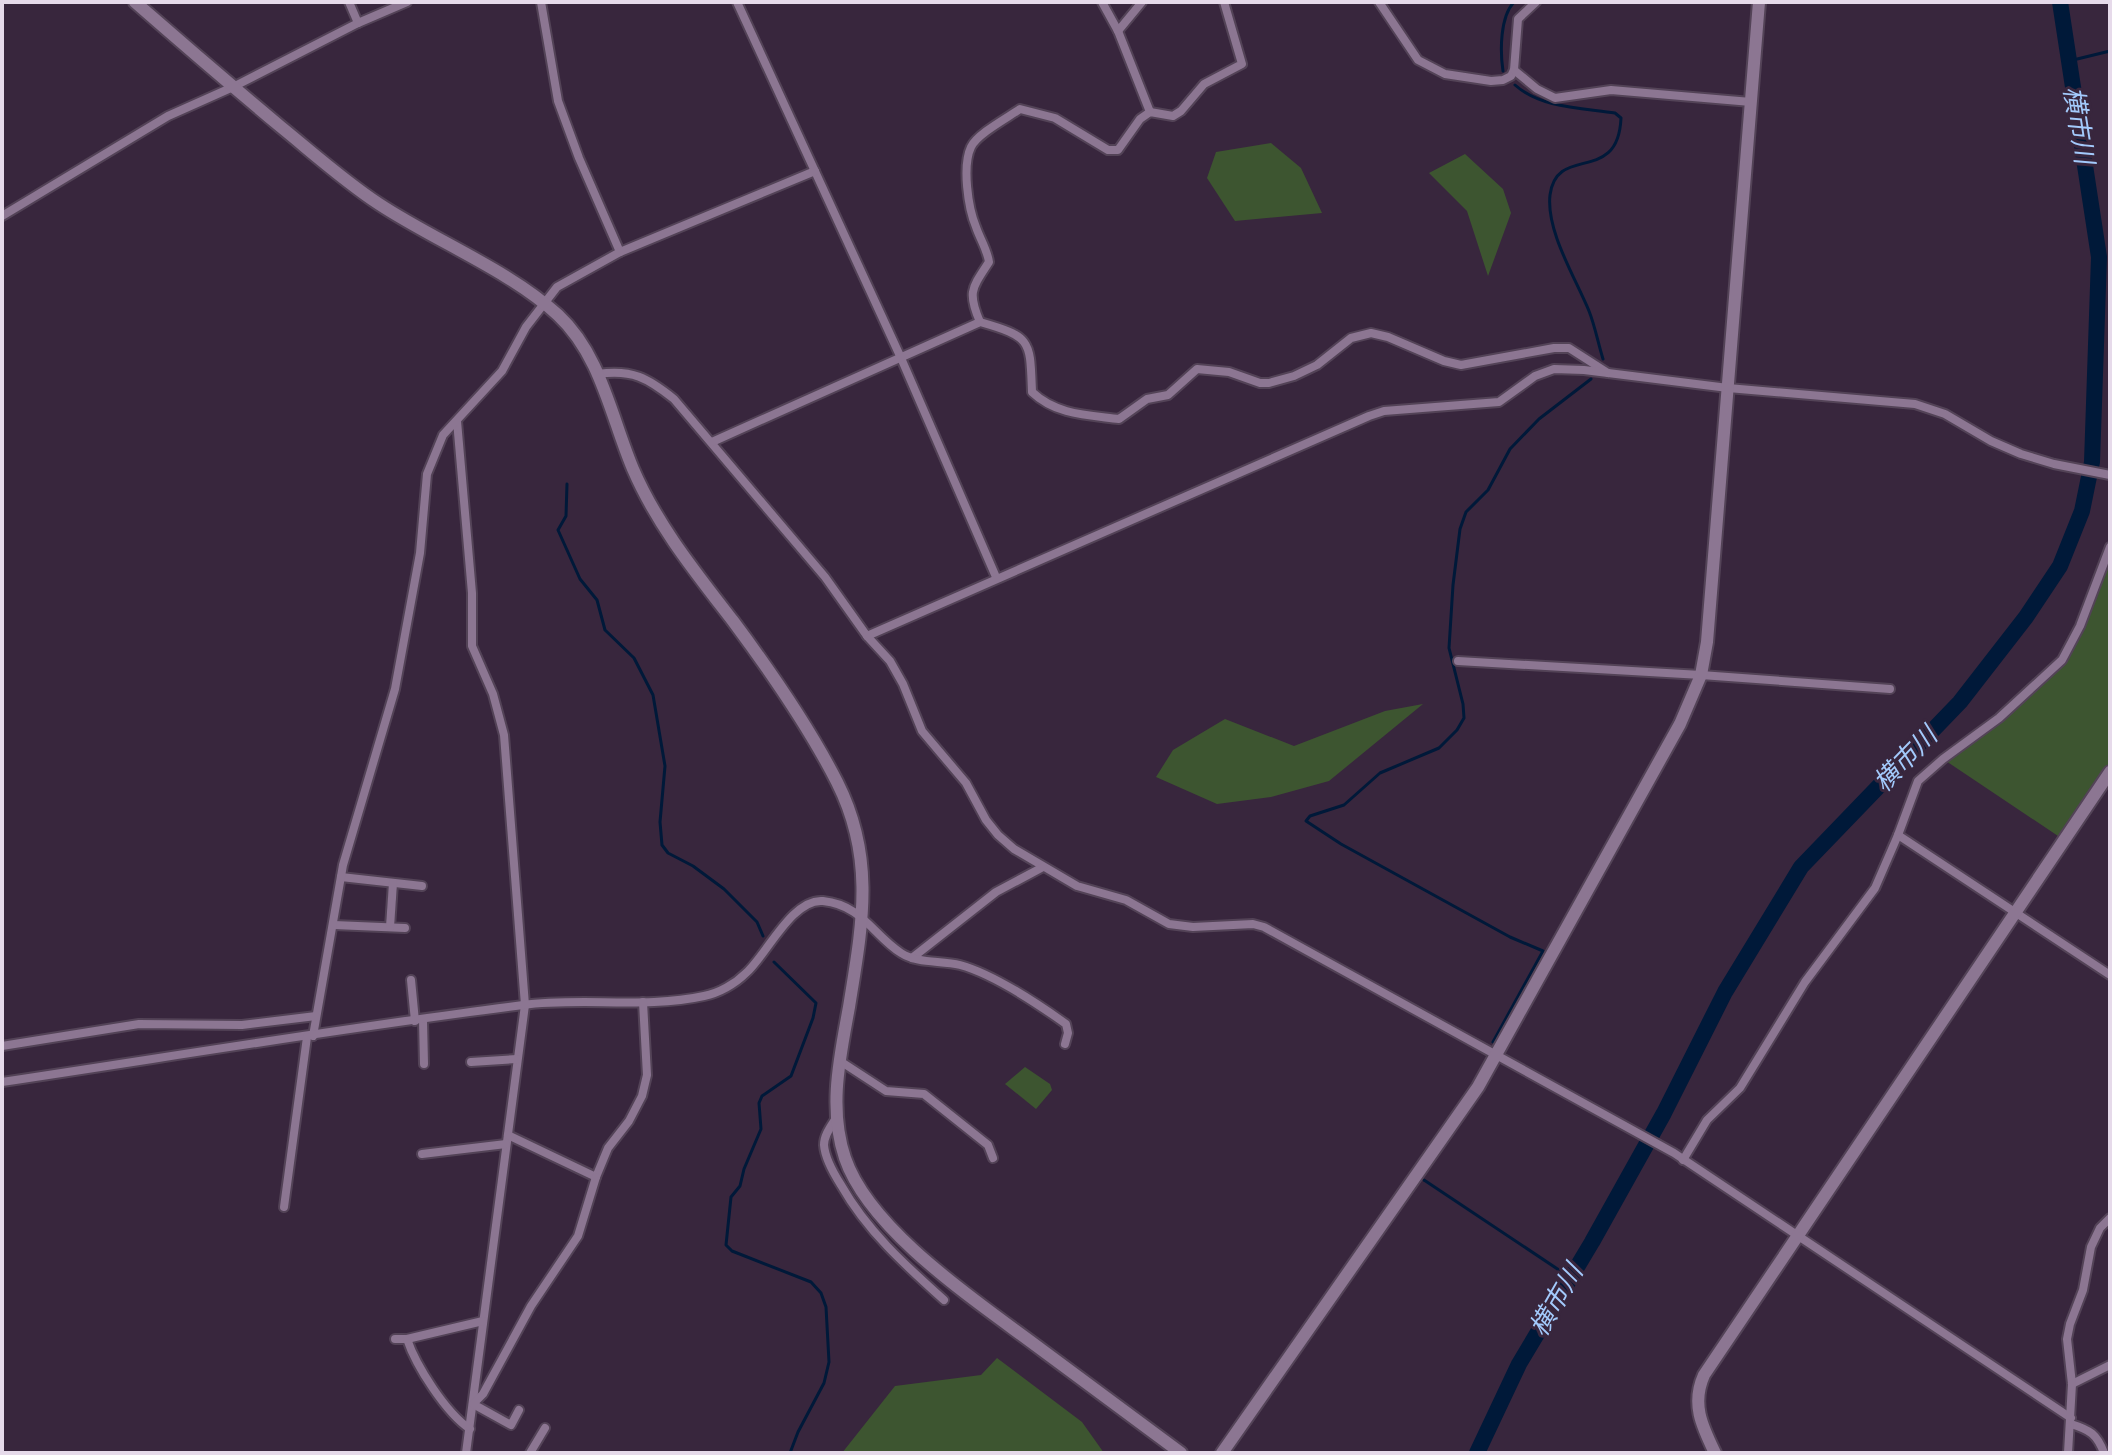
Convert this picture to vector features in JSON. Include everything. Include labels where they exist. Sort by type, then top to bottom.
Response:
[{"type":"street","points":[[135,2],[233,87],[380,205],[544,304],[581,341],[598,374],[636,475],[661,522],[770,672],[835,778],[857,834],[863,869],[864,917],[840,1061],[836,1118],[844,1155],[854,1178],[865,1197],[904,1239],[974,1299],[1181,1453]]},
{"type":"street","points":[[349,2],[358,23]]},
{"type":"street","points":[[2,216],[168,116],[407,2]]},
{"type":"street","points":[[541,2],[558,101],[620,252]]},
{"type":"street","points":[[737,2],[901,358],[996,577]]},
{"type":"street","points":[[1102,2],[1118,31],[1150,112]]},
{"type":"street","points":[[1118,31],[1142,2]]},
{"type":"street","points":[[980,322],[971,300],[972,289],[989,262],[969,199],[967,164],[974,143],[1020,109],[1055,118],[1108,150],[1118,150],[1140,119],[1150,112],[1173,116],[1204,84],[1242,64],[1224,2]]},
{"type":"street","points":[[1379,2],[1418,60],[1445,74],[1491,81],[1511,76],[1518,19],[1536,2]]},
{"type":"street","points":[[1222,1453],[1478,1087],[1680,724],[1701,675],[1707,642],[1759,2]]},
{"type":"street","points":[[1514,70],[1537,89],[1555,98],[1611,90],[1751,102]]},
{"type":"street","points":[[284,1207],[310,1036],[341,877],[395,689],[420,553],[427,474],[443,435],[502,371],[526,327],[557,287],[620,252],[815,171]]},
{"type":"street","points":[[712,442],[980,322],[1011,331],[1026,342],[1030,352],[1032,392],[1044,403],[1068,413],[1119,419],[1147,399],[1168,395],[1197,369],[1229,372],[1269,383],[1305,370],[1351,338],[1371,333],[1461,365],[1569,348],[1609,374]]},
{"type":"street","points":[[867,636],[1369,416],[1384,411],[1499,402],[1535,376],[1554,369],[1915,404],[1945,414],[1991,441],[2021,454],[2110,475]]},
{"type":"street","points":[[598,374],[617,371],[632,373],[658,385],[712,442],[825,577],[898,674],[922,731],[966,783],[986,820],[1014,849],[1077,886],[1126,900],[1169,924],[1193,927],[1253,924],[1264,927],[1622,1123],[1674,1153],[2071,1421],[2092,1431],[2105,1447]]},
{"type":"street","points":[[457,421],[472,593],[472,646],[493,694],[504,735],[525,1005],[466,1453]]},
{"type":"street","points":[[1683,1160],[1707,1120],[1740,1088],[1805,982],[1875,888],[1918,781],[1999,718],[2062,660],[2080,626],[2110,547]]},
{"type":"street","points":[[1458,661],[1890,689]]},
{"type":"street","points":[[1715,1453],[1697,1411],[1699,1386],[2110,772]]},
{"type":"street","points":[[1898,835],[2110,975]]},
{"type":"street","points":[[912,958],[996,892],[1043,867]]},
{"type":"street","points":[[341,877],[422,886]]},
{"type":"street","points":[[390,927],[393,883]]},
{"type":"street","points":[[2,1082],[525,1005],[643,1002],[706,996],[734,983],[754,965],[775,935],[813,901],[825,901],[864,917],[900,952],[912,958],[960,965],[1001,984],[1066,1024],[1068,1033],[1065,1044]]},
{"type":"street","points":[[334,925],[405,928]]},
{"type":"street","points":[[411,980],[424,1064]]},
{"type":"street","points":[[473,1404],[483,1394],[531,1306],[578,1236],[608,1148],[629,1121],[642,1096],[647,1075],[643,1002]]},
{"type":"street","points":[[2,1046],[139,1024],[251,1024],[316,1016]]},
{"type":"street","points":[[471,1062],[517,1059]]},
{"type":"street","points":[[840,1061],[886,1091],[924,1094],[988,1145],[993,1158]]},
{"type":"street","points":[[836,1118],[827,1131],[824,1146],[832,1171],[856,1213],[889,1249],[944,1300]]},
{"type":"street","points":[[422,1154],[507,1139],[596,1177]]},
{"type":"street","points":[[2068,1453],[2072,1384],[2067,1339],[2083,1290],[2091,1247],[2100,1228],[2110,1218]]},
{"type":"street","points":[[395,1339],[407,1339],[483,1321]]},
{"type":"street","points":[[407,1339],[412,1357],[459,1422],[470,1429]]},
{"type":"street","points":[[2072,1384],[2110,1365]]},
{"type":"street","points":[[473,1404],[511,1425],[519,1410]]},
{"type":"street","points":[[530,1453],[545,1428]]},
{"type":"green space","points":[[1271,143],[1301,168],[1322,213],[1235,221],[1207,178],[1216,152]]},
{"type":"green space","points":[[1465,154],[1503,189],[1511,213],[1488,276],[1467,211],[1429,173]]},
{"type":"green space","points":[[2110,547],[2110,772],[2064,840],[1943,759],[1999,718],[2062,660]]},
{"type":"green space","points":[[1423,704],[1329,781],[1271,797],[1217,804],[1156,777],[1173,750],[1225,719],[1294,746],[1385,711]]},
{"type":"green space","points":[[1025,1067],[1050,1084],[1052,1090],[1036,1109],[1005,1084]]},
{"type":"green space","points":[[997,1358],[1082,1422],[1104,1453],[842,1453],[895,1386],[981,1375]]},
{"type":"waterway","points":[[1503,71],[1501,44],[1504,25],[1514,2]]},
{"type":"waterway","name":"横市川","points":[[1477,1453],[1519,1364],[1664,1113],[1725,992],[1801,867],[1960,702],[2026,617],[2060,566],[2082,511],[2092,462],[2099,257],[2060,2]]},
{"type":"waterway","points":[[2069,61],[2110,51]]},
{"type":"waterway","points":[[1515,85],[1549,103],[1615,113],[1621,118],[1617,139],[1610,151],[1599,159],[1564,171],[1555,180],[1550,195],[1552,224],[1589,311],[1603,359]]},
{"type":"waterway","points":[[1493,1042],[1543,951],[1510,937],[1341,844],[1306,821],[1310,816],[1344,805],[1380,773],[1439,748],[1457,730],[1464,718],[1463,704],[1449,648],[1453,585],[1460,529],[1466,512],[1488,490],[1510,449],[1539,419],[1591,379]]},
{"type":"waterway","points":[[567,484],[566,516],[558,530],[580,579],[597,600],[605,630],[634,658],[653,695],[665,766],[660,822],[662,845],[668,853],[693,866],[724,889],[757,922],[763,936]]},
{"type":"waterway","points":[[774,962],[816,1003],[791,1076],[762,1096],[759,1103],[761,1129],[740,1186],[731,1197],[726,1245],[732,1251],[811,1282],[821,1293],[826,1307],[829,1362],[824,1383],[790,1453]]},
{"type":"waterway","points":[[1424,1180],[1571,1278]]}]
